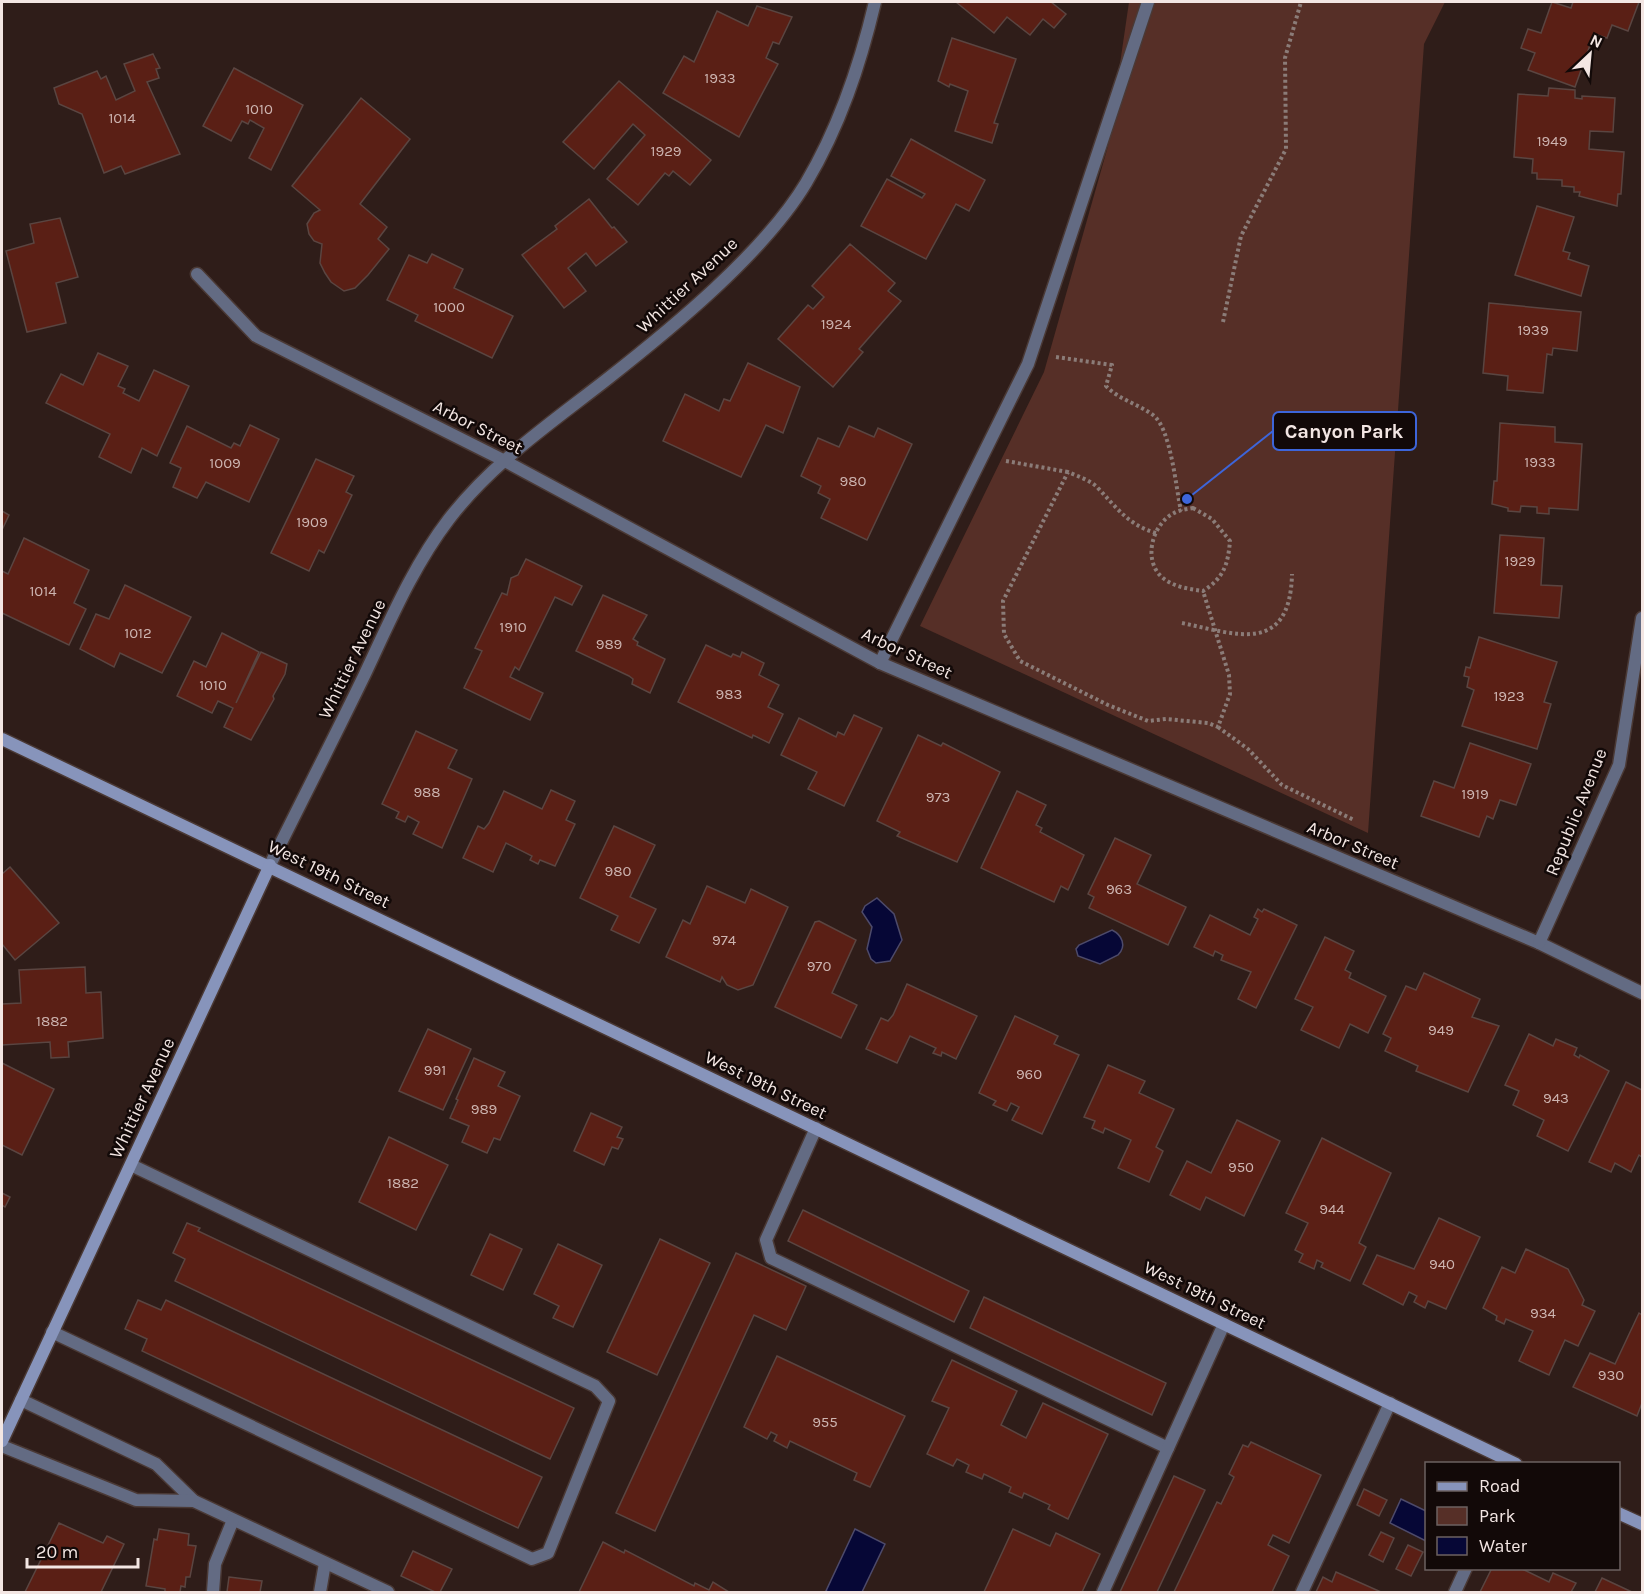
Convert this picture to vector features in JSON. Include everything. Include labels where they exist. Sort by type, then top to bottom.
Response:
[{"type":"street","name":"Whittier Avenue","points":[[2,1441],[270,865],[407,587],[449,519],[503,460],[673,325],[718,285],[768,231],[805,184],[841,114],[862,58],[875,2]]},
{"type":"street","points":[[880,663],[1032,354],[1148,2]]},
{"type":"street","name":"Arbor Street","points":[[197,274],[256,336],[503,460],[880,663],[1539,943],[1642,993]]},
{"type":"street","name":"Republic Avenue","points":[[1539,943],[1619,765],[1642,618]]},
{"type":"street","name":"West 19th Street","points":[[2,739],[270,865],[1512,1462]]},
{"type":"street","points":[[816,1128],[766,1240],[771,1258],[1168,1448]]},
{"type":"street","points":[[52,1332],[532,1559],[548,1553],[609,1401],[596,1386],[131,1165]]},
{"type":"street","points":[[1103,1593],[1224,1324]]},
{"type":"street","points":[[21,1400],[156,1464],[194,1502],[388,1593]]},
{"type":"street","points":[[1302,1593],[1390,1404]]},
{"type":"street","points":[[2,1446],[136,1500],[194,1502]]},
{"type":"street","points":[[1620,1514],[1642,1524]]},
{"type":"street","points":[[213,1593],[215,1564],[233,1520]]},
{"type":"street","points":[[320,1593],[324,1563]]},
{"type":"street","points":[[1455,1593],[1466,1570]]},
{"type":"path","points":[[1222,322],[1241,236],[1286,148],[1285,58],[1301,2]]},
{"type":"path","points":[[1032,354],[1112,365],[1106,386],[1112,392],[1155,417],[1164,431],[1181,511]]},
{"type":"path","points":[[983,457],[1068,472],[1096,486],[1124,518],[1143,530],[1156,533]]},
{"type":"path","points":[[1068,472],[1004,601],[1004,633],[1020,662],[1108,705],[1148,721],[1166,719],[1208,723],[1218,727],[1248,749],[1282,785],[1354,820]]},
{"type":"path","points":[[1192,508],[1212,519],[1230,541],[1228,564],[1218,582],[1203,591],[1182,588],[1162,577],[1153,566],[1151,544],[1156,533],[1173,513],[1181,511],[1192,508]]},
{"type":"path","points":[[1182,623],[1218,632],[1248,635],[1265,631],[1286,611],[1291,596],[1292,574]]},
{"type":"path","points":[[1203,591],[1230,675],[1230,694],[1218,727]]},
{"type":"green space","points":[[1129,2],[1445,2],[1424,44],[1368,833],[920,626],[1044,372],[1108,146]]},
{"type":"water","points":[[877,898],[894,914],[902,940],[890,961],[876,963],[871,959],[867,949],[872,927],[862,912],[865,906]]},
{"type":"water","points":[[1112,930],[1123,944],[1118,955],[1100,964],[1078,956],[1076,949],[1079,945]]},
{"type":"water","points":[[1401,1499],[1425,1511],[1425,1540],[1390,1523]]},
{"type":"water","points":[[855,1529],[885,1544],[862,1592],[828,1592],[826,1591]]},
{"type":"building","points":[[956,2],[1051,2],[1066,14],[1054,28],[1043,19],[1030,35],[1007,17],[994,33]]},
{"type":"building","points":[[1552,2],[1571,8],[1573,2],[1639,2],[1628,31],[1612,25],[1607,38],[1594,34],[1575,87],[1528,70],[1535,53],[1521,48],[1528,29],[1541,33]]},
{"type":"building","points":[[757,6],[792,17],[779,44],[773,42],[766,58],[778,64],[739,137],[663,93],[684,56],[694,62],[717,11],[748,26]]},
{"type":"building","points":[[952,38],[1016,59],[994,123],[998,124],[992,143],[955,131],[968,91],[950,84],[949,87],[938,81]]},
{"type":"building","points":[[153,54],[160,68],[156,69],[159,78],[147,82],[180,154],[125,174],[121,166],[104,173],[82,114],[59,104],[54,88],[97,71],[101,79],[106,76],[116,100],[135,91],[124,64]]},
{"type":"building","points":[[234,68],[303,105],[271,170],[249,158],[264,128],[250,120],[248,124],[242,121],[231,141],[203,126]]},
{"type":"building","points":[[619,81],[711,160],[690,185],[673,171],[669,176],[665,173],[638,205],[607,179],[645,135],[633,124],[594,169],[563,142]]},
{"type":"building","points":[[1549,88],[1575,90],[1575,98],[1582,99],[1582,96],[1615,98],[1613,132],[1590,131],[1589,149],[1624,152],[1621,194],[1618,194],[1617,206],[1579,196],[1580,192],[1574,192],[1574,187],[1562,186],[1562,180],[1537,179],[1537,173],[1532,173],[1533,159],[1514,157],[1518,94],[1548,96]]},
{"type":"building","points":[[361,98],[410,139],[360,204],[387,227],[378,239],[389,249],[355,288],[344,291],[331,282],[325,273],[320,263],[322,244],[314,241],[309,234],[307,224],[314,213],[320,210],[292,186]]},
{"type":"building","points":[[911,139],[985,180],[969,211],[956,204],[926,259],[861,226],[887,179],[922,198],[925,194],[891,176]]},
{"type":"building","points":[[589,199],[612,228],[614,227],[627,242],[596,266],[586,253],[568,268],[586,291],[564,308],[522,255],[557,229],[555,226]]},
{"type":"building","points":[[1537,206],[1574,217],[1563,251],[1570,253],[1568,259],[1589,266],[1581,296],[1515,275]]},
{"type":"building","points":[[60,218],[78,277],[56,283],[66,323],[27,332],[6,251],[34,243],[30,224]]},
{"type":"building","points":[[850,244],[895,283],[888,291],[901,301],[859,349],[863,352],[833,387],[778,339],[808,305],[813,309],[824,297],[812,286]]},
{"type":"building","points":[[432,254],[463,269],[454,288],[513,316],[492,358],[415,321],[418,315],[387,300],[409,255],[427,263]]},
{"type":"building","points":[[1489,303],[1581,312],[1577,351],[1553,348],[1552,355],[1547,354],[1543,393],[1507,390],[1508,376],[1483,373]]},
{"type":"building","points":[[98,353],[128,366],[118,386],[125,389],[123,393],[139,401],[154,370],[189,386],[157,456],[142,448],[131,473],[99,457],[110,434],[46,403],[61,374],[83,385]]},
{"type":"building","points":[[748,363],[800,387],[783,433],[766,425],[741,477],[663,441],[685,394],[719,411],[724,399],[730,401]]},
{"type":"building","points":[[1500,423],[1555,427],[1555,442],[1582,444],[1578,510],[1549,508],[1549,514],[1537,513],[1537,507],[1521,506],[1520,512],[1508,511],[1508,508],[1492,504],[1494,481],[1497,481]]},
{"type":"building","points":[[250,425],[279,439],[249,502],[206,482],[197,498],[173,487],[181,468],[170,463],[187,426],[231,448],[234,443],[240,446]]},
{"type":"building","points":[[849,426],[874,437],[878,428],[912,444],[867,540],[821,518],[830,499],[818,493],[821,486],[801,476],[818,438],[839,447]]},
{"type":"building","points":[[316,459],[354,476],[346,492],[352,495],[324,553],[319,550],[309,571],[271,553]]},
{"type":"building","points":[[2,511],[9,515],[2,530]]},
{"type":"building","points":[[1500,535],[1544,538],[1541,585],[1562,586],[1559,618],[1494,613]]},
{"type":"building","points":[[24,538],[89,570],[74,603],[86,609],[69,645],[2,613],[2,571],[8,574]]},
{"type":"building","points":[[526,559],[582,586],[572,605],[555,597],[519,670],[515,667],[510,677],[543,693],[530,720],[464,688],[482,651],[475,648],[502,593],[507,595],[511,578],[518,575]]},
{"type":"building","points":[[125,585],[191,617],[162,673],[120,653],[114,667],[80,649],[96,614],[109,619]]},
{"type":"building","points":[[603,595],[647,615],[633,639],[638,642],[637,645],[665,659],[650,693],[632,684],[633,679],[629,676],[576,651]]},
{"type":"building","points":[[222,633],[259,652],[236,703],[261,652],[287,664],[285,674],[273,696],[274,699],[251,740],[224,727],[233,708],[218,701],[212,713],[177,696],[194,661],[206,667]]},
{"type":"building","points":[[1479,637],[1557,662],[1544,702],[1551,704],[1537,749],[1462,726],[1474,690],[1467,687],[1469,677],[1464,676],[1466,667],[1470,668]]},
{"type":"building","points":[[706,645],[731,657],[733,654],[740,657],[742,652],[764,663],[759,675],[779,685],[768,707],[783,714],[769,743],[753,735],[752,738],[678,702]]},
{"type":"building","points":[[854,715],[882,728],[844,806],[808,789],[817,772],[781,755],[799,718],[836,737],[838,732],[844,735]]},
{"type":"building","points":[[416,731],[457,750],[448,768],[472,779],[442,848],[413,834],[419,822],[408,816],[405,822],[396,818],[399,812],[382,804]]},
{"type":"building","points":[[918,735],[941,746],[943,743],[1000,772],[957,862],[897,836],[900,832],[877,821]]},
{"type":"building","points":[[1470,743],[1531,764],[1516,805],[1500,800],[1493,819],[1487,816],[1479,837],[1421,816],[1434,781],[1454,788]]},
{"type":"building","points":[[551,790],[575,801],[566,820],[575,824],[555,866],[540,860],[538,864],[530,860],[532,856],[506,843],[493,872],[463,858],[478,826],[484,829],[489,823],[504,791],[542,809]]},
{"type":"building","points":[[1017,791],[1046,805],[1036,825],[1042,828],[1040,832],[1084,855],[1068,890],[1061,886],[1054,902],[981,868]]},
{"type":"building","points":[[614,826],[655,845],[630,897],[656,909],[639,943],[611,930],[618,916],[580,898]]},
{"type":"building","points":[[1115,838],[1151,855],[1137,884],[1186,907],[1168,945],[1089,908],[1094,897],[1088,894]]},
{"type":"building","points":[[10,867],[59,923],[15,960],[2,944],[2,874]]},
{"type":"building","points":[[707,886],[745,903],[751,889],[788,907],[753,985],[738,990],[727,985],[722,977],[720,982],[666,957],[683,920],[690,924]]},
{"type":"building","points":[[1258,909],[1262,912],[1264,909],[1297,925],[1256,1008],[1238,999],[1251,972],[1221,960],[1223,955],[1215,951],[1213,956],[1194,947],[1210,915],[1250,935],[1258,919],[1254,917]]},
{"type":"building","points":[[819,921],[856,940],[832,993],[857,1005],[841,1038],[775,1007],[815,922]]},
{"type":"building","points":[[1325,937],[1354,951],[1345,970],[1351,973],[1349,978],[1386,996],[1368,1033],[1350,1024],[1339,1048],[1301,1030],[1313,1007],[1295,999]]},
{"type":"building","points":[[85,967],[86,993],[101,992],[103,1038],[68,1042],[69,1057],[51,1058],[50,1042],[2,1045],[2,1004],[21,1003],[19,970]]},
{"type":"building","points":[[1424,973],[1480,999],[1472,1017],[1499,1026],[1468,1092],[1416,1071],[1418,1066],[1385,1051],[1391,1038],[1383,1034],[1406,986],[1416,990]]},
{"type":"building","points":[[907,984],[977,1016],[956,1059],[942,1052],[941,1056],[933,1053],[936,1048],[910,1036],[897,1063],[866,1049],[881,1018],[888,1021],[893,1015]]},
{"type":"building","points":[[1015,1016],[1058,1036],[1054,1044],[1079,1055],[1042,1134],[1012,1120],[1019,1107],[1011,1103],[1007,1111],[993,1105],[996,1101],[979,1093]]},
{"type":"building","points":[[428,1029],[471,1049],[443,1110],[399,1091]]},
{"type":"building","points":[[1529,1034],[1553,1046],[1556,1039],[1577,1048],[1574,1055],[1579,1058],[1580,1055],[1609,1071],[1568,1151],[1537,1136],[1544,1120],[1513,1105],[1519,1091],[1505,1085]]},
{"type":"building","points":[[474,1058],[505,1072],[498,1086],[520,1096],[500,1140],[494,1138],[487,1153],[462,1142],[469,1126],[450,1118]]},
{"type":"building","points":[[2,1063],[54,1089],[22,1155],[2,1145]]},
{"type":"building","points":[[1108,1065],[1145,1081],[1139,1093],[1174,1109],[1156,1147],[1163,1151],[1149,1182],[1118,1168],[1131,1140],[1105,1128],[1103,1133],[1092,1128],[1095,1121],[1084,1117]]},
{"type":"building","points":[[1626,1082],[1642,1090],[1642,1157],[1639,1155],[1631,1172],[1615,1163],[1611,1172],[1589,1162]]},
{"type":"building","points":[[591,1113],[622,1127],[617,1137],[623,1139],[618,1149],[612,1147],[604,1165],[574,1151]]},
{"type":"building","points":[[1237,1120],[1280,1141],[1244,1216],[1206,1197],[1200,1210],[1170,1195],[1187,1161],[1211,1173]]},
{"type":"building","points":[[389,1137],[448,1165],[416,1230],[359,1202]]},
{"type":"building","points":[[1322,1138],[1391,1173],[1359,1243],[1366,1247],[1350,1281],[1321,1267],[1323,1263],[1317,1260],[1314,1269],[1299,1262],[1303,1254],[1295,1250],[1308,1223],[1286,1213]]},
{"type":"building","points":[[2,1193],[10,1197],[5,1207],[2,1205]]},
{"type":"building","points":[[803,1210],[969,1291],[954,1322],[788,1241]]},
{"type":"building","points":[[1439,1218],[1480,1237],[1446,1309],[1428,1301],[1425,1308],[1414,1302],[1417,1296],[1409,1292],[1403,1305],[1363,1284],[1377,1255],[1414,1269]]},
{"type":"building","points":[[187,1223],[200,1228],[198,1231],[574,1408],[550,1459],[175,1281],[185,1259],[173,1253]]},
{"type":"building","points":[[490,1234],[522,1249],[503,1290],[471,1275]]},
{"type":"building","points":[[660,1239],[710,1263],[657,1375],[607,1352]]},
{"type":"building","points":[[558,1244],[602,1265],[573,1327],[553,1318],[559,1306],[534,1294]]},
{"type":"building","points":[[1526,1249],[1568,1269],[1584,1300],[1582,1305],[1595,1311],[1578,1346],[1565,1340],[1549,1375],[1519,1361],[1533,1331],[1506,1319],[1504,1324],[1496,1320],[1497,1316],[1483,1308],[1502,1267],[1515,1273]]},
{"type":"building","points":[[736,1253],[806,1286],[786,1330],[754,1315],[655,1531],[616,1513]]},
{"type":"building","points":[[984,1297],[1166,1383],[1152,1415],[970,1328]]},
{"type":"building","points":[[138,1300],[161,1310],[166,1300],[542,1477],[518,1528],[142,1351],[147,1339],[125,1329]]},
{"type":"building","points":[[1639,1313],[1642,1315],[1642,1403],[1637,1416],[1573,1387],[1590,1353],[1615,1364]]},
{"type":"building","points":[[777,1356],[905,1416],[870,1487],[854,1480],[857,1473],[790,1441],[787,1448],[774,1441],[777,1435],[771,1432],[767,1439],[744,1427]]},
{"type":"building","points":[[952,1360],[1017,1391],[1001,1425],[1026,1438],[1043,1403],[1108,1434],[1068,1519],[1048,1509],[1050,1505],[1024,1493],[1022,1498],[1009,1492],[1011,1487],[984,1474],[982,1479],[966,1472],[969,1465],[957,1459],[953,1466],[927,1454],[949,1408],[932,1401]]},
{"type":"building","points":[[1251,1442],[1321,1475],[1289,1543],[1273,1535],[1268,1545],[1289,1556],[1272,1592],[1174,1592],[1217,1502],[1221,1504],[1234,1477],[1229,1474],[1243,1445],[1248,1447]]},
{"type":"building","points":[[1174,1476],[1205,1490],[1157,1592],[1120,1592]]},
{"type":"building","points":[[1364,1489],[1387,1500],[1379,1516],[1357,1505]]},
{"type":"building","points":[[59,1523],[103,1543],[107,1536],[124,1544],[101,1592],[25,1592]]},
{"type":"building","points":[[159,1529],[189,1534],[188,1545],[196,1546],[190,1577],[186,1577],[185,1587],[181,1586],[180,1592],[165,1592],[165,1589],[146,1586],[154,1539],[157,1540]]},
{"type":"building","points":[[1013,1529],[1050,1546],[1056,1533],[1100,1554],[1082,1592],[984,1592]]},
{"type":"building","points":[[1381,1532],[1394,1538],[1383,1562],[1369,1555]]},
{"type":"building","points":[[603,1542],[624,1553],[625,1550],[694,1586],[695,1583],[709,1590],[713,1582],[729,1592],[579,1592]]},
{"type":"building","points":[[1408,1545],[1423,1552],[1411,1576],[1396,1569]]},
{"type":"building","points":[[413,1551],[452,1569],[440,1592],[435,1592],[401,1576]]},
{"type":"building","points":[[1491,1570],[1524,1570],[1549,1582],[1553,1573],[1576,1583],[1571,1592],[1480,1592]]},
{"type":"building","points":[[1336,1572],[1381,1592],[1316,1592],[1323,1577],[1332,1582]]},
{"type":"building","points":[[229,1577],[262,1581],[260,1592],[227,1592]]},
{"type":"building","points":[[1602,1578],[1632,1592],[1595,1592]]},
{"type":"place","name":"Canyon Park","points":[[1187,499]]}]
